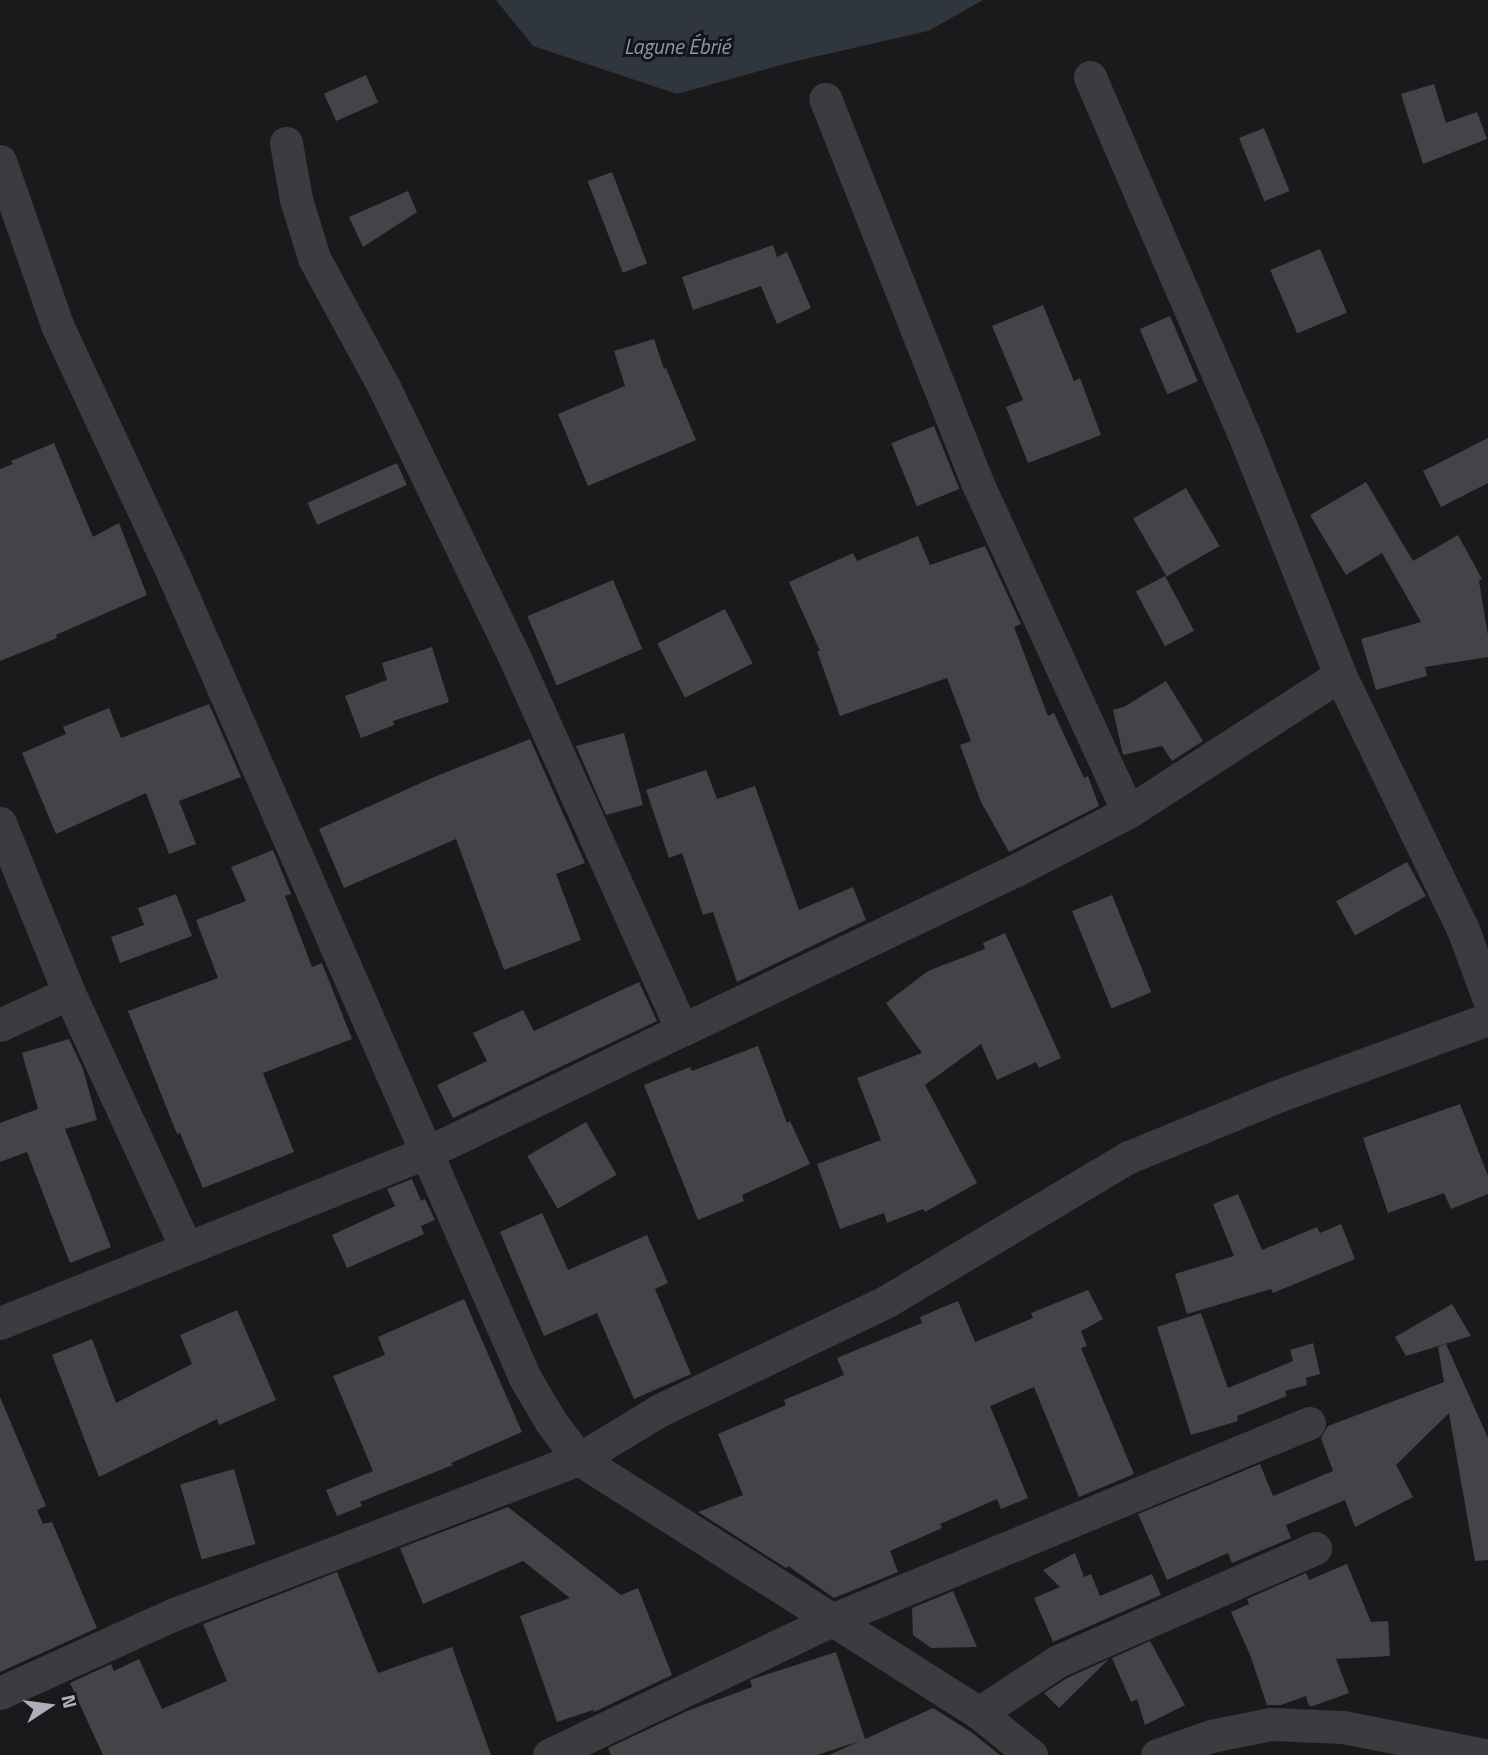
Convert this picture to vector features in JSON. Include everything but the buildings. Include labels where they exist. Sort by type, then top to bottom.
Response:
[{"type":"street","points":[[1090,77],[1243,432],[1340,675],[1462,927],[1488,997]]},
{"type":"street","points":[[825,99],[977,482],[1128,812]]},
{"type":"street","points":[[286,143],[296,199],[314,258],[384,387],[514,656],[682,1030]]},
{"type":"street","points":[[0,161],[57,325],[174,576],[525,1378],[551,1422],[579,1459],[979,1713],[1031,1755]]},
{"type":"street","points":[[0,1323],[428,1152],[1016,870],[1128,812],[1340,675]]},
{"type":"street","points":[[0,823],[69,993],[186,1247]]},
{"type":"street","points":[[0,1025],[69,993]]},
{"type":"street","points":[[0,1693],[172,1615],[579,1459],[660,1410],[887,1301],[1129,1157],[1275,1097],[1488,1019]]},
{"type":"street","points":[[549,1755],[834,1619],[1309,1423]]},
{"type":"street","points":[[979,1713],[1058,1661],[1315,1548]]},
{"type":"street","points":[[1157,1755],[1211,1736],[1271,1724],[1343,1727],[1485,1755]]},
{"type":"water","name":"Lagune Ébrié","points":[[496,0],[983,0],[928,31],[792,62],[677,94],[533,46]]}]
